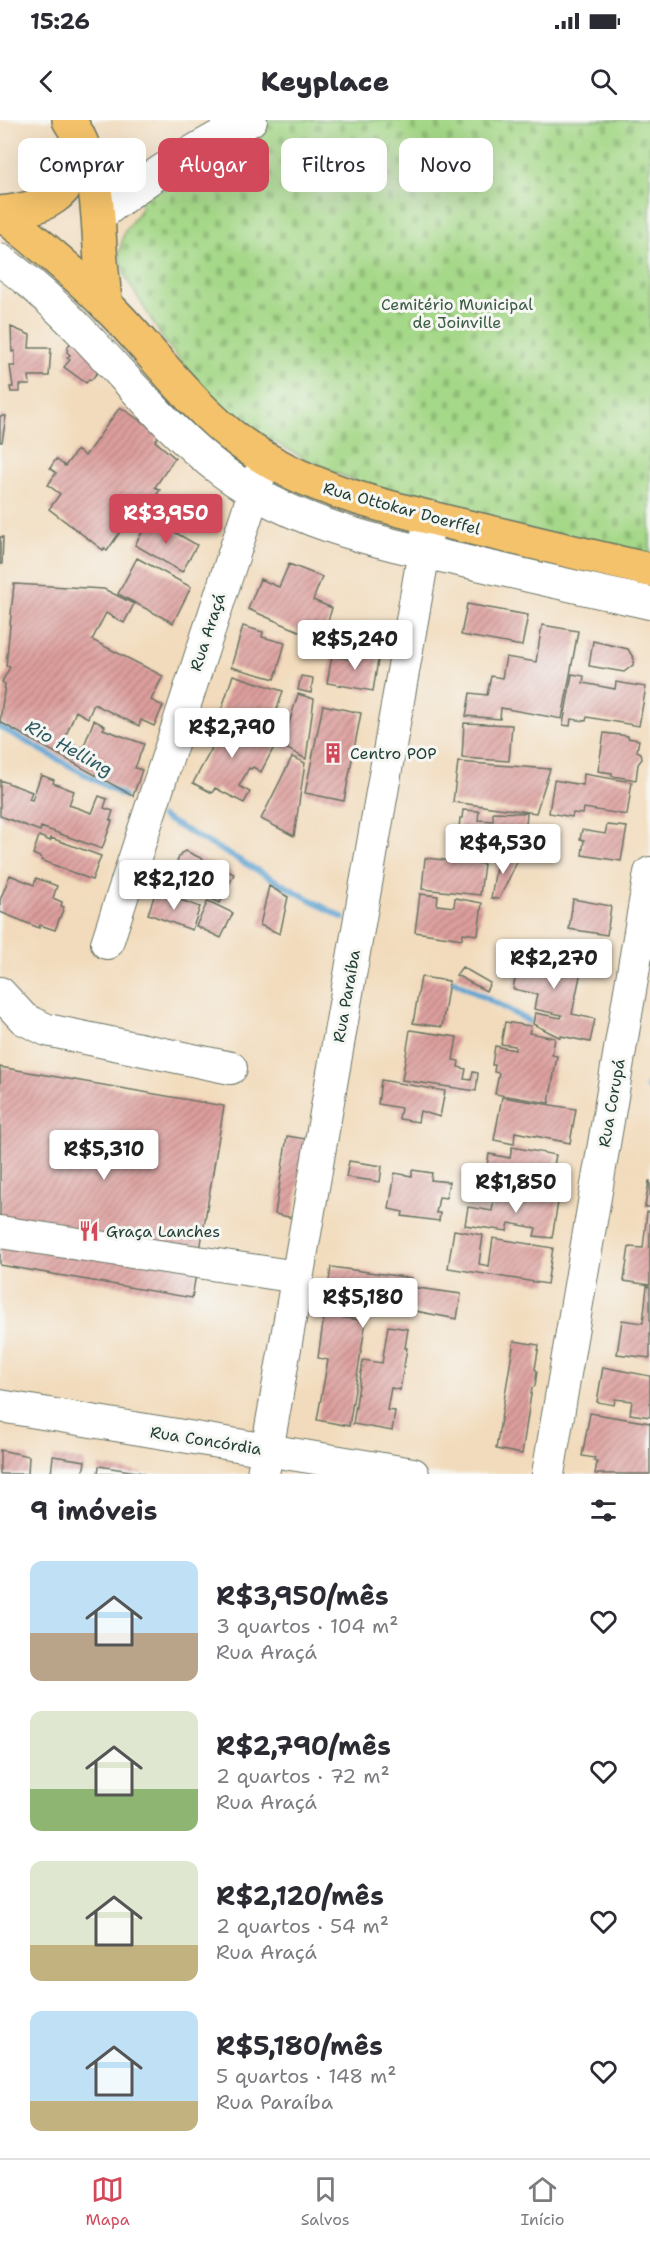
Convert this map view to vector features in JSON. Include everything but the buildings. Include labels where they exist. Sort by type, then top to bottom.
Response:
[{"type":"main road","points":[[69,120],[79,138]]},
{"type":"main road","points":[[0,213],[25,210],[53,199],[61,192]]},
{"type":"main road","points":[[96,192],[105,303]]},
{"type":"main road","name":"Rua Ottokar Doerffel","points":[[0,213],[57,258],[105,303],[204,411],[265,459],[294,475],[335,491],[430,517],[650,570]]},
{"type":"street","points":[[99,216],[134,188],[179,159],[251,120]]},
{"type":"street","points":[[0,260],[68,316],[188,441],[222,471],[253,492],[283,508],[319,522],[424,552],[650,603]]},
{"type":"street","name":"Rua Araçá","points":[[107,943],[265,459]]},
{"type":"street","name":"Rua Paraíba","points":[[265,1462],[430,517]]},
{"type":"street","name":"Rua Corupá","points":[[548,1474],[650,873]]},
{"type":"street","points":[[0,993],[24,1019],[47,1030],[231,1068]]},
{"type":"street","points":[[0,1232],[297,1277]]},
{"type":"street","name":"Rua Concórdia","points":[[0,1406],[265,1462],[413,1474]]},
{"type":"green space","name":"Cemitério Municipal de Joinville","points":[[249,120],[650,120],[650,560],[387,494],[315,464],[265,437],[220,406],[163,339],[125,276],[119,254],[124,233],[142,207],[134,192],[146,192],[146,184],[158,176],[158,192],[269,192],[269,138],[220,138]]},
{"type":"waterway","name":"Rio Helling","points":[[0,727],[124,796]]},
{"type":"waterway","name":"Rio Helling","points":[[162,817],[343,918]]},
{"type":"waterway","name":"Rio Helling","points":[[454,981],[529,1021]]},
{"type":"place","name":"Centro POP","points":[[333,753]]},
{"type":"place","name":"Graça Lanches","points":[[89,1231]]}]
